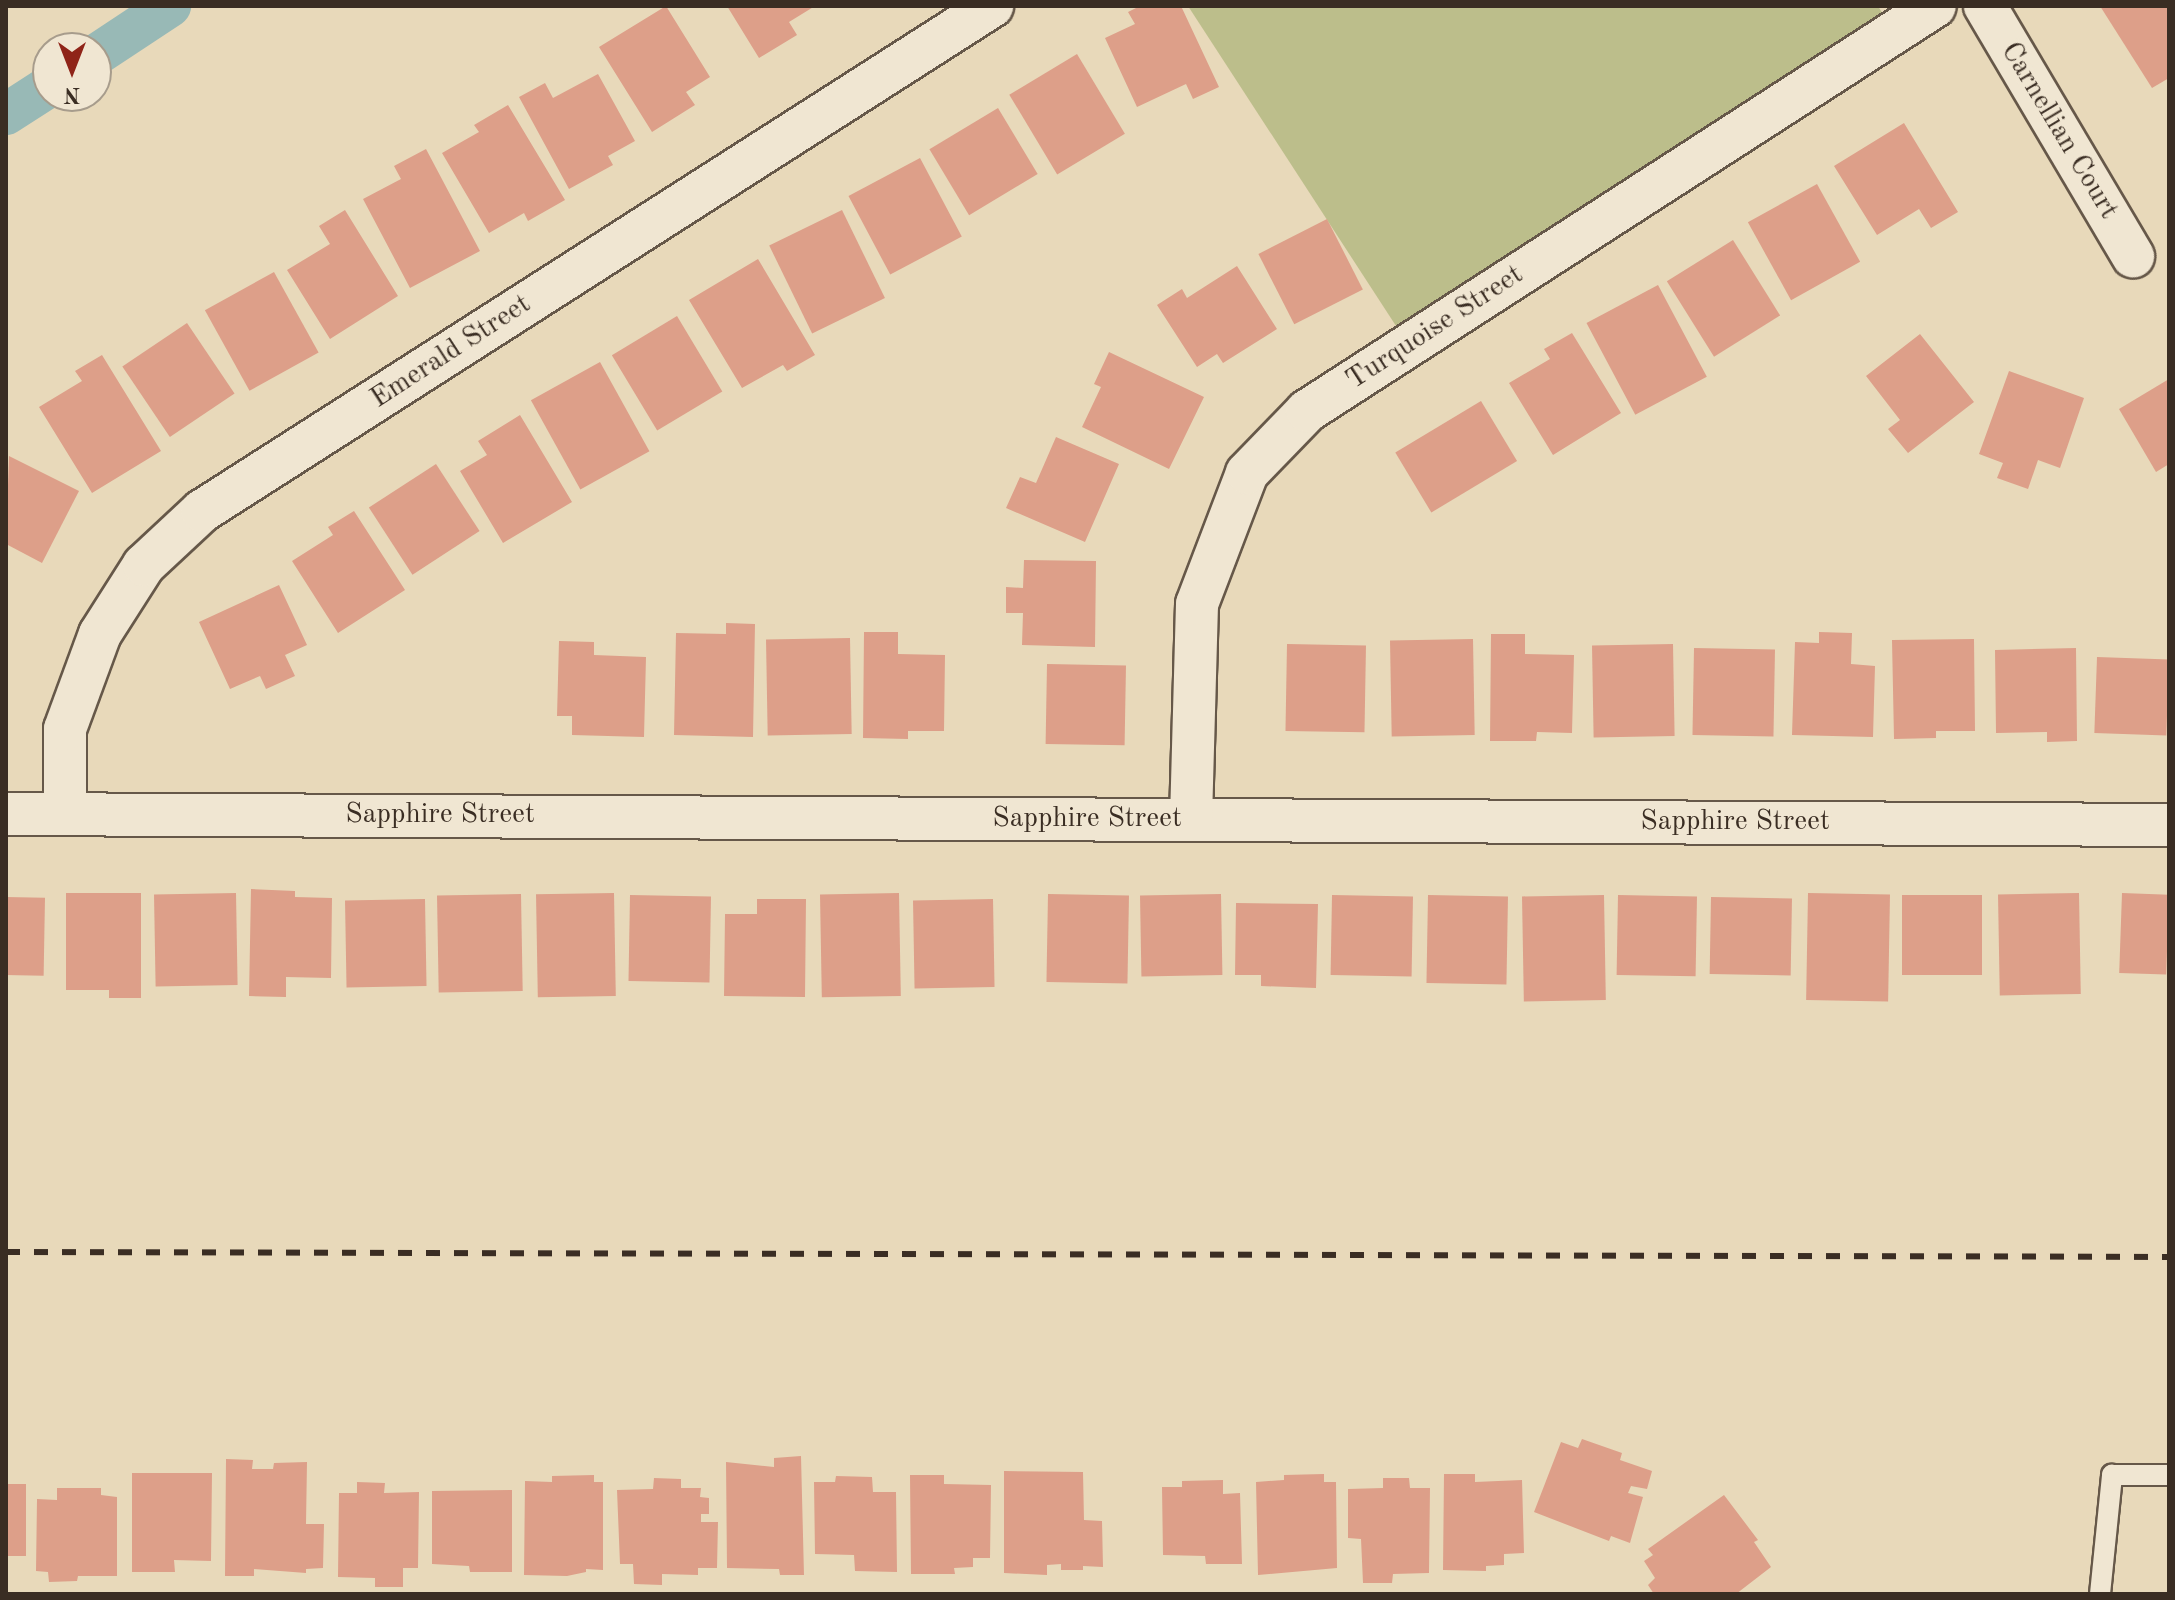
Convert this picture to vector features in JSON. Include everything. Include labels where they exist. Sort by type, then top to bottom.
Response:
[{"type":"street","name":"Emerald Street","points":[[65,813],[65,729],[100,634],[144,565],[202,511],[992,6]]},
{"type":"street","name":"Turquoise Street","points":[[1191,819],[1197,604],[1247,473],[1307,411],[1935,6]]},
{"type":"street","name":"Carnellian Court","points":[[1985,6],[2133,256]]},
{"type":"street","name":"Sapphire Street","points":[[6,814],[2169,825]]},
{"type":"lane","points":[[2100,1594],[2112,1475],[2169,1475]]},
{"type":"green space","points":[[1188,6],[1878,6],[1884,16],[1398,329]]},
{"type":"building","points":[[666,6],[710,77],[686,92],[695,105],[652,132],[599,47]]},
{"type":"building","points":[[727,6],[815,6],[789,22],[797,35],[759,58]]},
{"type":"building","points":[[1140,6],[1181,6],[1219,87],[1193,99],[1186,84],[1137,107],[1105,38],[1135,24],[1128,12]]},
{"type":"building","points":[[2100,6],[2169,6],[2169,78],[2152,88]]},
{"type":"building","points":[[1077,54],[1125,134],[1057,174],[1009,95]]},
{"type":"building","points":[[598,74],[635,141],[608,156],[613,165],[569,189],[519,97],[545,83],[553,98]]},
{"type":"building","points":[[508,105],[565,200],[528,221],[524,213],[489,233],[442,153],[479,132],[474,125]]},
{"type":"building","points":[[998,108],[1038,174],[969,215],[929,149]]},
{"type":"building","points":[[1904,123],[1958,212],[1931,228],[1919,209],[1877,235],[1834,166]]},
{"type":"building","points":[[426,149],[480,251],[410,288],[363,199],[401,179],[394,166]]},
{"type":"building","points":[[920,158],[962,237],[890,275],[848,196]]},
{"type":"building","points":[[1817,184],[1860,262],[1791,300],[1748,222]]},
{"type":"building","points":[[345,210],[398,296],[330,339],[287,270],[330,244],[319,226]]},
{"type":"building","points":[[842,210],[885,298],[812,334],[769,246]]},
{"type":"building","points":[[1327,219],[1363,289],[1294,324],[1258,254]]},
{"type":"building","points":[[1733,240],[1780,315],[1714,357],[1667,281]]},
{"type":"building","points":[[758,259],[815,355],[787,371],[783,365],[742,388],[689,300]]},
{"type":"building","points":[[1237,266],[1277,329],[1223,363],[1217,354],[1197,367],[1157,305],[1182,289],[1187,298]]},
{"type":"building","points":[[274,272],[319,352],[250,391],[205,310]]},
{"type":"building","points":[[1658,285],[1707,377],[1635,415],[1586,323]]},
{"type":"building","points":[[677,316],[722,391],[657,431],[612,355]]},
{"type":"building","points":[[187,323],[235,393],[170,437],[122,367]]},
{"type":"building","points":[[1572,333],[1621,413],[1553,455],[1509,383],[1550,359],[1544,349]]},
{"type":"building","points":[[1920,334],[1974,402],[1908,453],[1888,429],[1900,420],[1866,376]]},
{"type":"building","points":[[1109,352],[1204,397],[1169,469],[1082,427],[1101,387],[1094,384]]},
{"type":"building","points":[[102,355],[161,451],[92,493],[39,407],[82,381],[75,371]]},
{"type":"building","points":[[600,362],[649,451],[580,490],[531,400]]},
{"type":"building","points":[[2009,371],[2084,398],[2060,468],[2038,460],[2028,489],[1997,478],[2003,463],[1979,454]]},
{"type":"building","points":[[2169,379],[2169,464],[2156,472],[2119,409]]},
{"type":"building","points":[[1481,401],[1517,461],[1431,513],[1395,453]]},
{"type":"building","points":[[520,415],[572,502],[503,543],[460,471],[487,455],[478,441]]},
{"type":"building","points":[[1056,437],[1119,464],[1085,542],[1006,508],[1020,477],[1036,483]]},
{"type":"building","points":[[9,456],[79,491],[42,563],[6,544]]},
{"type":"building","points":[[436,464],[480,531],[412,575],[369,508]]},
{"type":"building","points":[[354,511],[405,590],[338,633],[292,561],[333,535],[328,527]]},
{"type":"building","points":[[1024,560],[1096,561],[1095,647],[1022,645],[1023,613],[1006,613],[1006,587],[1023,588]]},
{"type":"building","points":[[279,585],[307,645],[285,655],[295,676],[266,689],[260,676],[230,689],[199,622]]},
{"type":"building","points":[[726,623],[755,624],[753,737],[674,735],[676,633],[726,634]]},
{"type":"building","points":[[864,632],[898,632],[898,654],[945,655],[944,731],[908,731],[908,739],[863,738]]},
{"type":"building","points":[[1819,632],[1852,633],[1851,664],[1875,666],[1873,737],[1792,735],[1795,642],[1819,643]]},
{"type":"building","points":[[1491,634],[1525,634],[1525,654],[1574,655],[1572,733],[1537,732],[1536,741],[1490,741]]},
{"type":"building","points":[[850,638],[852,734],[768,735],[766,639]]},
{"type":"building","points":[[1473,639],[1475,735],[1392,736],[1390,640]]},
{"type":"building","points":[[1974,639],[1975,731],[1936,731],[1936,738],[1894,739],[1892,640]]},
{"type":"building","points":[[559,641],[594,642],[594,655],[646,657],[644,737],[572,735],[572,716],[557,716]]},
{"type":"building","points":[[1287,644],[1366,645],[1364,732],[1285,731]]},
{"type":"building","points":[[1673,644],[1675,736],[1594,737],[1592,645]]},
{"type":"building","points":[[1694,648],[1775,649],[1773,736],[1692,735]]},
{"type":"building","points":[[2076,648],[2077,741],[2047,742],[2047,732],[1996,733],[1995,650]]},
{"type":"building","points":[[2097,657],[2169,660],[2166,735],[2094,733]]},
{"type":"building","points":[[1047,664],[1126,665],[1125,745],[1046,744]]},
{"type":"building","points":[[251,889],[295,891],[295,897],[332,898],[331,978],[286,977],[286,997],[249,996]]},
{"type":"building","points":[[66,893],[141,893],[141,998],[109,998],[109,990],[66,990]]},
{"type":"building","points":[[236,893],[238,985],[156,986],[154,894]]},
{"type":"building","points":[[614,893],[616,996],[538,997],[536,894]]},
{"type":"building","points":[[899,893],[901,996],[822,997],[820,894]]},
{"type":"building","points":[[1808,893],[1890,894],[1888,1001],[1806,1000]]},
{"type":"building","points":[[2079,893],[2081,994],[2000,995],[1998,894]]},
{"type":"building","points":[[2122,893],[2169,895],[2166,975],[2119,973]]},
{"type":"building","points":[[521,894],[523,991],[439,992],[437,895]]},
{"type":"building","points":[[1048,894],[1129,895],[1127,983],[1046,982]]},
{"type":"building","points":[[1221,894],[1222,975],[1141,976],[1140,895]]},
{"type":"building","points":[[630,895],[711,896],[709,982],[628,981]]},
{"type":"building","points":[[1332,895],[1413,896],[1412,976],[1331,975]]},
{"type":"building","points":[[1428,895],[1508,896],[1506,984],[1426,983]]},
{"type":"building","points":[[1604,895],[1606,1000],[1524,1001],[1522,896]]},
{"type":"building","points":[[1618,895],[1697,896],[1696,976],[1617,975]]},
{"type":"building","points":[[1902,895],[1982,895],[1982,975],[1902,975]]},
{"type":"building","points":[[6,897],[45,898],[44,976],[6,975]]},
{"type":"building","points":[[1711,897],[1792,898],[1791,975],[1710,974]]},
{"type":"building","points":[[425,899],[427,986],[347,987],[345,900]]},
{"type":"building","points":[[757,899],[806,899],[805,997],[724,996],[725,914],[757,914]]},
{"type":"building","points":[[993,899],[995,987],[915,988],[913,900]]},
{"type":"building","points":[[1236,903],[1318,904],[1316,988],[1261,986],[1261,975],[1235,975]]},
{"type":"building","points":[[1582,1439],[1622,1453],[1620,1460],[1652,1471],[1647,1489],[1631,1486],[1628,1493],[1643,1497],[1630,1543],[1611,1536],[1609,1541],[1534,1512],[1561,1442],[1578,1448]]},
{"type":"building","points":[[801,1456],[804,1575],[780,1575],[779,1569],[727,1568],[726,1462],[774,1467],[774,1458]]},
{"type":"building","points":[[226,1459],[253,1460],[252,1469],[273,1469],[274,1463],[307,1462],[306,1524],[324,1524],[323,1568],[306,1569],[306,1573],[254,1569],[254,1576],[225,1576]]},
{"type":"building","points":[[1004,1471],[1083,1472],[1084,1520],[1102,1521],[1103,1567],[1083,1566],[1083,1570],[1061,1570],[1061,1564],[1047,1565],[1047,1575],[1004,1573]]},
{"type":"building","points":[[132,1473],[212,1473],[211,1561],[174,1560],[175,1572],[132,1572]]},
{"type":"building","points":[[1324,1474],[1324,1482],[1336,1482],[1337,1568],[1258,1575],[1256,1482],[1284,1480],[1284,1475]]},
{"type":"building","points":[[1444,1474],[1475,1474],[1475,1482],[1522,1480],[1524,1553],[1504,1554],[1504,1565],[1486,1566],[1486,1571],[1443,1570]]},
{"type":"building","points":[[594,1475],[594,1482],[603,1482],[603,1570],[586,1569],[586,1572],[567,1576],[524,1575],[525,1481],[552,1482],[552,1476]]},
{"type":"building","points":[[910,1475],[944,1475],[944,1484],[991,1485],[990,1558],[973,1558],[973,1567],[954,1568],[955,1574],[911,1574]]},
{"type":"building","points":[[836,1476],[872,1477],[873,1492],[896,1492],[897,1572],[855,1571],[854,1555],[815,1554],[814,1482],[835,1482]]},
{"type":"building","points":[[654,1478],[681,1479],[681,1488],[701,1488],[700,1497],[709,1498],[709,1514],[701,1514],[701,1522],[718,1522],[717,1568],[698,1568],[698,1575],[662,1574],[662,1585],[634,1584],[633,1564],[620,1564],[617,1490],[653,1489]]},
{"type":"building","points":[[1383,1478],[1409,1478],[1410,1488],[1430,1488],[1429,1573],[1393,1574],[1392,1583],[1363,1583],[1361,1539],[1348,1538],[1348,1489],[1383,1488]]},
{"type":"building","points":[[1223,1480],[1223,1494],[1240,1493],[1242,1564],[1206,1564],[1205,1556],[1163,1555],[1162,1487],[1182,1487],[1182,1481]]},
{"type":"building","points":[[357,1482],[385,1483],[384,1493],[419,1492],[418,1568],[403,1568],[403,1587],[375,1587],[375,1578],[338,1577],[339,1493],[357,1493]]},
{"type":"building","points":[[6,1484],[26,1484],[26,1556],[6,1556]]},
{"type":"building","points":[[57,1488],[101,1488],[101,1495],[117,1497],[117,1576],[78,1576],[77,1581],[49,1582],[48,1572],[36,1571],[37,1499],[57,1500]]},
{"type":"building","points":[[512,1490],[512,1572],[470,1572],[469,1566],[432,1564],[432,1491]]},
{"type":"building","points":[[1724,1495],[1758,1540],[1754,1542],[1771,1567],[1736,1594],[1654,1594],[1648,1585],[1655,1578],[1644,1561],[1653,1555],[1648,1549]]},
{"type":"waterway","points":[[112,44],[170,6]]},
{"type":"waterway","points":[[6,114],[32,97]]},
{"type":"railway","points":[[6,1252],[2169,1257]]}]
